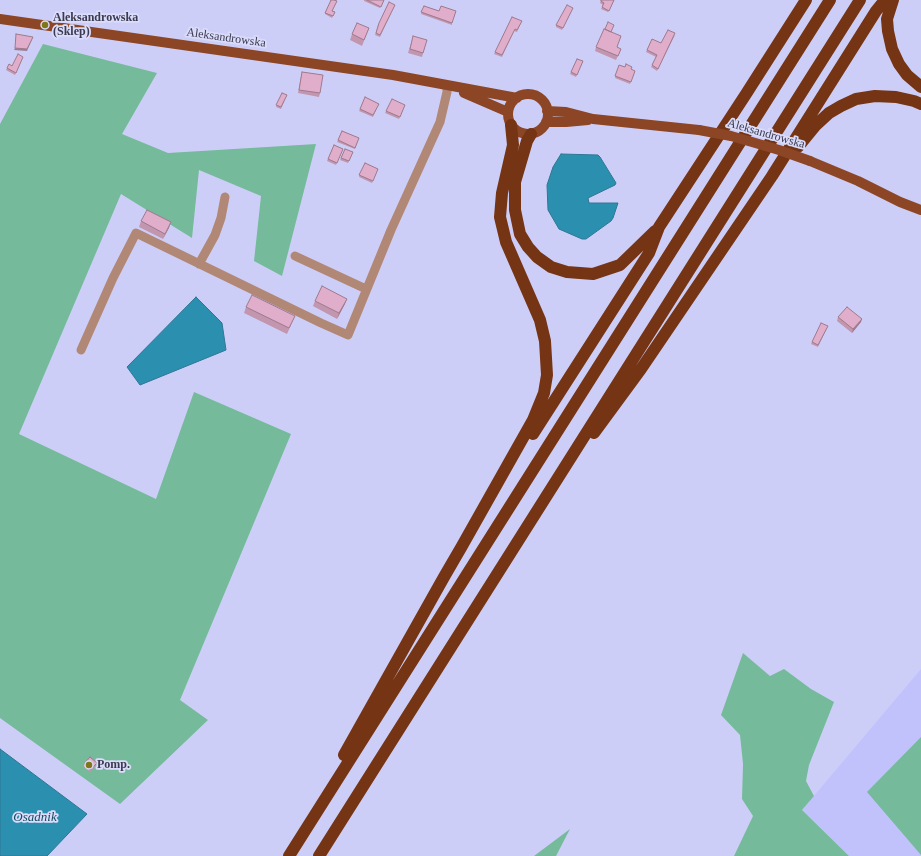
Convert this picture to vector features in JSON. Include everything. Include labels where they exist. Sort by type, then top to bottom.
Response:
[{"type":"highway","points":[[462,546],[649,253],[659,227],[806,0]]},
{"type":"highway","points":[[289,856],[830,0]]},
{"type":"highway","points":[[319,856],[860,0]]},
{"type":"highway","points":[[548,493],[641,369],[772,176],[876,11],[885,0]]},
{"type":"highway","points":[[893,0],[887,19],[892,49],[899,64],[907,75],[921,87]]},
{"type":"highway","points":[[772,176],[816,125],[829,113],[841,106],[856,99],[875,96],[896,97],[921,104]]},
{"type":"highway","points":[[308,826],[342,758],[533,420],[544,393],[547,375],[545,341],[540,320],[506,242],[500,217],[502,193],[513,145],[511,125]]},
{"type":"highway","points":[[531,134],[527,141],[515,182],[515,210],[520,234],[528,247],[547,264],[567,272],[582,274],[593,274],[607,270],[620,265],[659,227]]},
{"type":"main road","name":"Aleksandrowska","points":[[0,19],[393,75],[517,98]]},
{"type":"main road","name":"Aleksandrowska","points":[[447,86],[508,112]]},
{"type":"main road","points":[[529,94],[536,96],[545,105],[547,111],[548,117],[542,128],[531,134],[520,132],[511,125],[509,121],[508,112],[510,106],[517,98],[523,95],[529,94]]},
{"type":"main road","name":"Aleksandrowska","points":[[547,111],[566,112],[593,119],[699,130],[731,136],[810,161],[921,210]]},
{"type":"main road","name":"Aleksandrowska","points":[[546,122],[566,122],[593,119]]},
{"type":"street","points":[[81,350],[113,278],[136,233],[348,335],[366,289],[440,122],[447,86]]},
{"type":"street","points":[[199,264],[215,235],[221,218],[225,197]]},
{"type":"street","points":[[295,256],[366,289]]},
{"type":"shaded area","points":[[921,669],[921,856],[849,856],[802,810]]},
{"type":"green space","points":[[43,44],[157,73],[122,134],[168,153],[316,144],[282,276],[254,261],[261,196],[199,170],[192,238],[121,194],[19,434],[156,499],[194,392],[291,434],[180,700],[208,720],[120,804],[0,718],[0,124]]},
{"type":"green space","points":[[743,653],[770,676],[784,669],[811,689],[834,702],[809,765],[806,781],[814,796],[802,810],[849,856],[734,856],[753,816],[742,799],[743,764],[740,735],[721,715]]},
{"type":"green space","points":[[921,737],[921,855],[867,792]]},
{"type":"green space","points":[[570,829],[556,856],[534,856]]},
{"type":"water","points":[[561,154],[598,155],[616,183],[615,185],[588,198],[589,203],[618,203],[611,221],[586,239],[582,239],[559,229],[548,210],[547,185],[553,167]]},
{"type":"water","points":[[196,297],[222,323],[226,350],[140,385],[127,367]]},
{"type":"water","name":"Osadnik","points":[[0,749],[87,814],[47,856],[0,856]]},
{"type":"building","points":[[331,0],[337,1],[332,11],[335,12],[333,16],[325,13]]},
{"type":"building","points":[[367,0],[384,0],[381,7]]},
{"type":"building","points":[[601,0],[614,0],[609,11],[602,7],[604,3]]},
{"type":"building","points":[[389,2],[395,5],[380,35],[376,33]]},
{"type":"building","points":[[567,5],[573,8],[563,28],[556,25]]},
{"type":"building","points":[[424,6],[439,11],[441,6],[456,11],[452,23],[421,12]]},
{"type":"building","points":[[512,17],[522,21],[517,30],[515,29],[502,55],[495,52]]},
{"type":"building","points":[[608,22],[614,25],[611,32],[605,29]]},
{"type":"building","points":[[357,23],[369,28],[364,40],[352,34]]},
{"type":"building","points":[[604,29],[621,36],[617,47],[621,49],[618,56],[596,47]]},
{"type":"building","points":[[668,30],[675,33],[658,69],[652,65],[657,55],[647,50],[652,39],[661,43]]},
{"type":"building","points":[[16,34],[33,37],[27,49],[15,48]]},
{"type":"building","points":[[413,36],[427,40],[423,53],[410,49]]},
{"type":"building","points":[[18,54],[23,57],[16,73],[7,68],[9,64],[12,66]]},
{"type":"building","points":[[577,59],[583,61],[577,75],[571,72]]},
{"type":"building","points":[[626,64],[632,67],[631,69],[635,71],[631,82],[615,76],[619,65],[625,67]]},
{"type":"building","points":[[302,72],[323,75],[320,93],[299,90]]},
{"type":"building","points":[[282,93],[287,95],[281,107],[276,105]]},
{"type":"building","points":[[365,97],[379,104],[373,115],[360,109]]},
{"type":"building","points":[[392,99],[405,105],[400,117],[386,111]]},
{"type":"building","points":[[342,131],[359,138],[355,148],[338,140]]},
{"type":"building","points":[[334,145],[343,149],[337,163],[328,159]]},
{"type":"building","points":[[345,149],[353,152],[349,161],[341,158]]},
{"type":"building","points":[[365,163],[378,169],[373,181],[359,175]]},
{"type":"building","points":[[147,210],[171,222],[165,234],[141,221]]},
{"type":"building","points":[[322,286],[347,299],[339,313],[315,301]]},
{"type":"building","points":[[252,295],[295,316],[289,328],[246,307]]},
{"type":"building","points":[[847,307],[862,319],[853,329],[838,317]]},
{"type":"building","points":[[821,323],[828,326],[818,345],[812,342]]},
{"type":"building","name":"Pomp.","points":[[90,757],[97,763],[90,770],[84,764]]},
{"type":"place","name":"Aleksandrowska (Sklep)","points":[[45,25]]},
{"type":"place","name":"Pomp.","points":[[89,765]]}]
